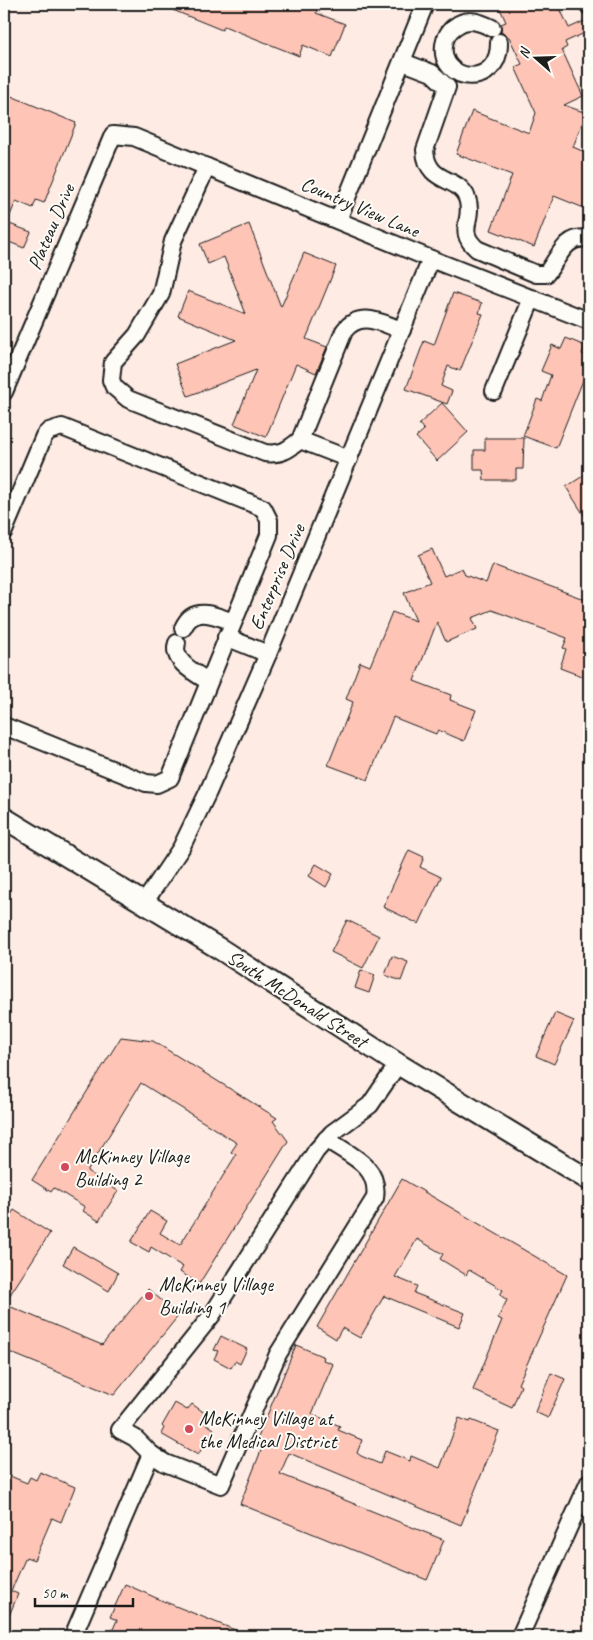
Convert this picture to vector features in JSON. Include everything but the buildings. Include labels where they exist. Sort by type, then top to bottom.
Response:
[{"type":"main road","name":"South McDonald Street","points":[[4,818],[144,903],[398,1064],[589,1180]]},
{"type":"street","points":[[338,220],[425,4]]},
{"type":"street","points":[[473,21],[495,35],[499,53],[490,69],[473,76],[458,73],[445,58],[445,40],[455,26],[473,21]]},
{"type":"street","points":[[432,73],[445,58]]},
{"type":"street","points":[[403,62],[432,73],[446,87]]},
{"type":"street","points":[[458,73],[446,87],[425,150],[426,160],[430,169],[438,176],[461,189],[466,196],[469,212],[465,235],[469,242],[477,249],[536,274],[546,274],[561,250],[570,240],[582,237],[589,238]]},
{"type":"street","name":"Country View Lane","points":[[113,135],[134,137],[431,259],[589,321]]},
{"type":"street","name":"Plateau Drive","points":[[4,392],[113,135]]},
{"type":"street","points":[[207,167],[173,241],[161,294],[137,335],[113,362],[111,380],[114,387],[128,399],[265,453],[277,455],[289,449],[300,440],[344,331],[351,322],[368,318],[402,330]]},
{"type":"street","name":"Enterprise Drive","points":[[144,903],[180,848],[268,654],[431,259]]},
{"type":"street","points":[[494,391],[532,298]]},
{"type":"street","points":[[4,531],[44,436],[49,431],[62,427],[263,508],[269,520],[269,535],[170,778],[157,784],[140,781],[4,726]]},
{"type":"street","points":[[300,440],[349,459]]},
{"type":"street","points":[[208,681],[184,665],[178,657],[176,648],[180,635],[193,616],[202,612],[232,622]]},
{"type":"street","points":[[226,638],[268,654]]},
{"type":"street","points":[[326,1139],[372,1172],[376,1182],[375,1198],[296,1328],[278,1354],[221,1485],[165,1462],[151,1454],[135,1438],[120,1430],[212,1315],[309,1161],[326,1139],[370,1105],[398,1064]]},
{"type":"street","points":[[73,1636],[151,1454]]},
{"type":"street","points":[[520,1636],[589,1484]]},
{"type":"place","name":"McKinney Village Building 2","points":[[65,1167]]},
{"type":"place","name":"McKinney Village Building 1","points":[[149,1296]]},
{"type":"place","name":"McKinney Village at the Medical District","points":[[189,1429]]}]
